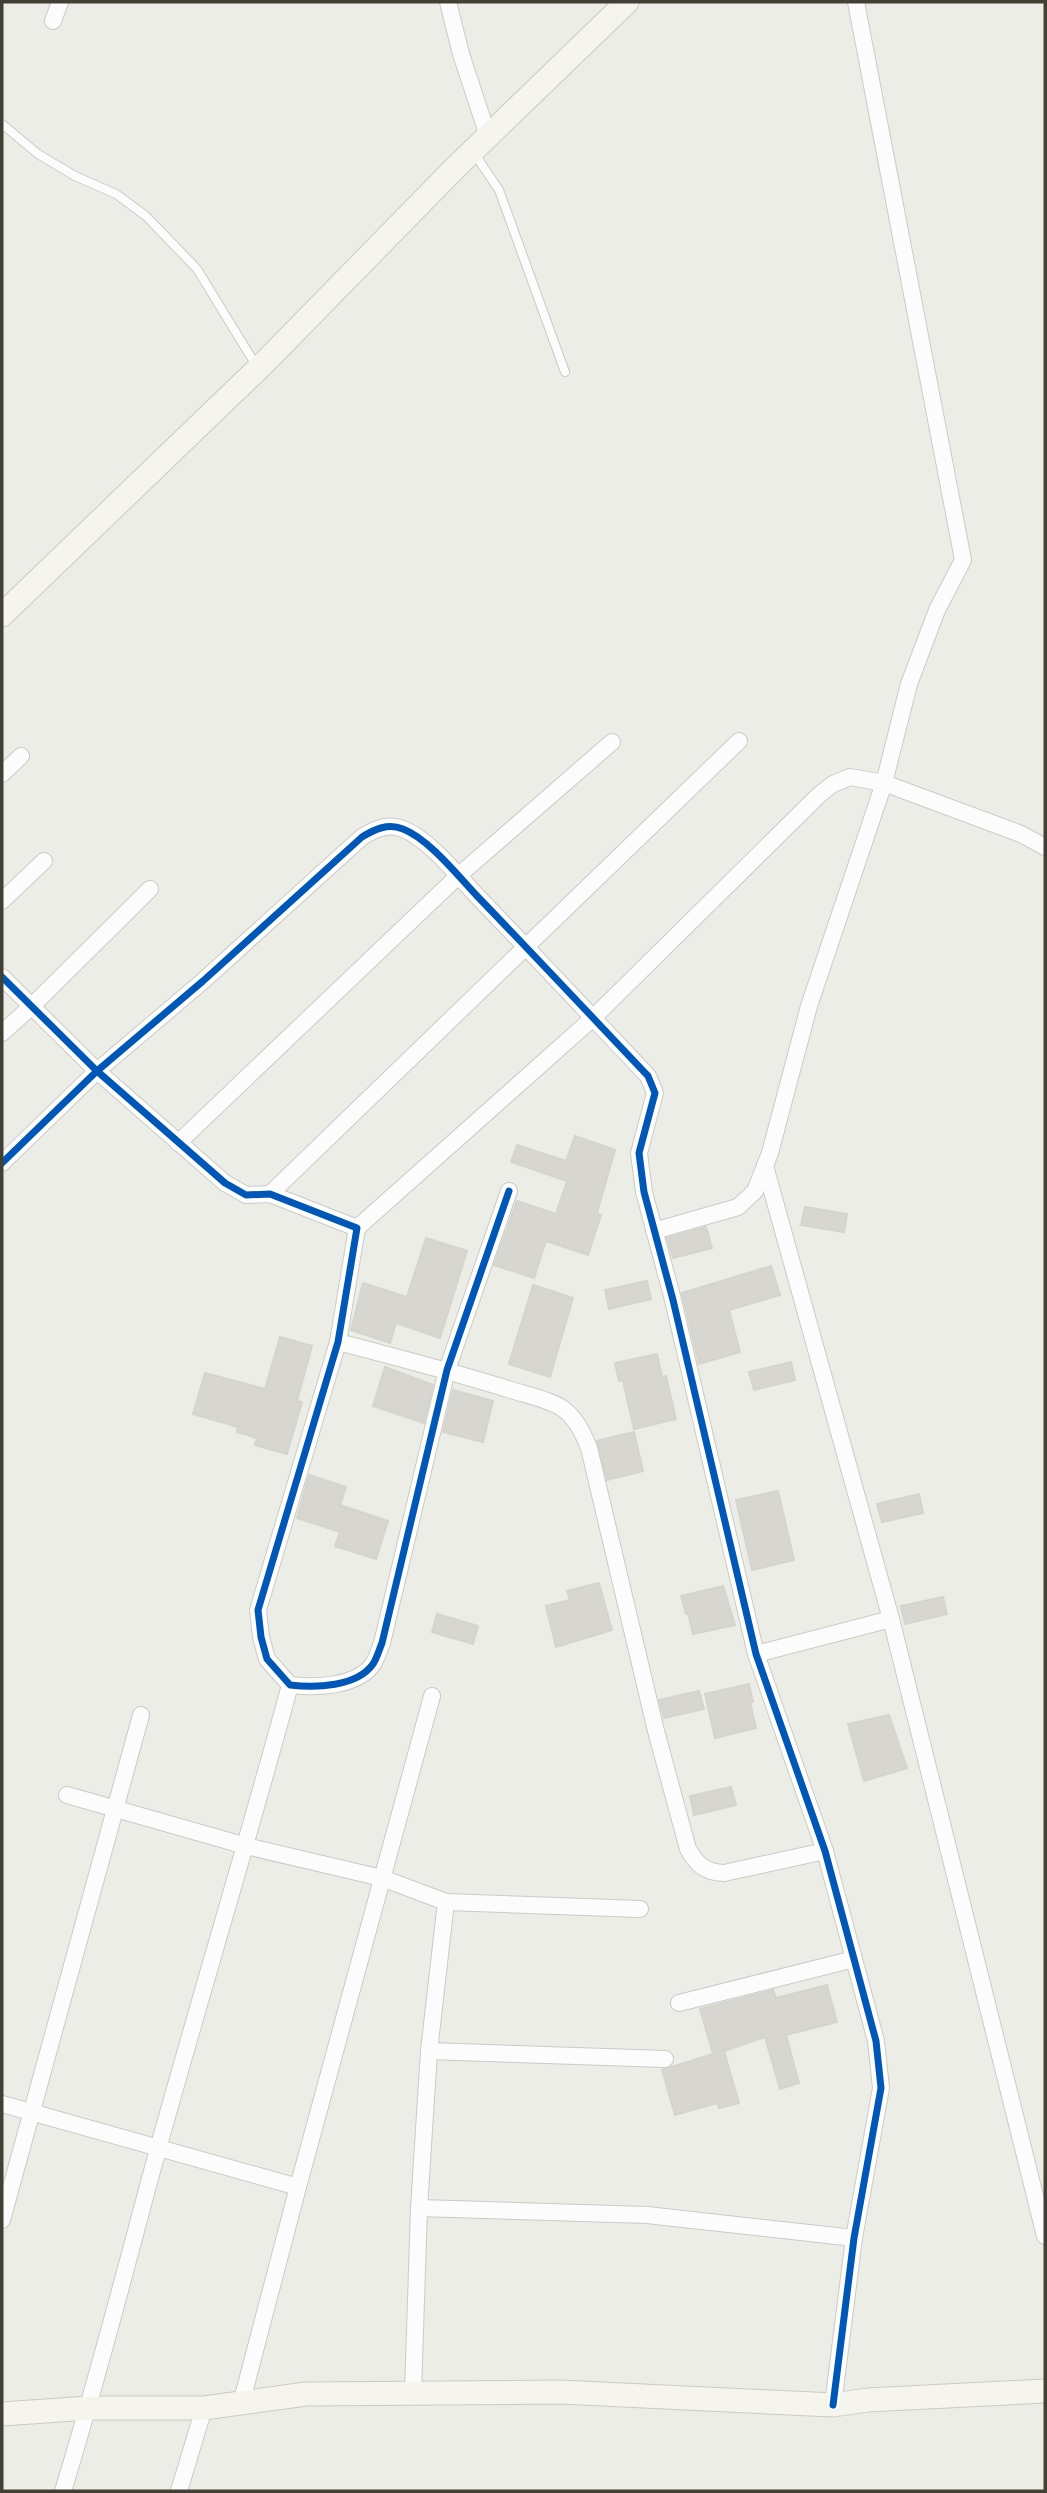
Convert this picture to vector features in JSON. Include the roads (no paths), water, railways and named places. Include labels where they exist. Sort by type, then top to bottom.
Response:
[{"type":"street","points":[[52,21],[60,2]]},
{"type":"street","points":[[448,2],[480,143]]},
{"type":"street","points":[[2,615],[258,368],[480,143],[627,2]]},
{"type":"street","points":[[654,1231],[738,1208],[755,1191],[765,1166],[809,1006],[884,783],[909,684],[937,610],[963,560],[856,2]]},
{"type":"street","points":[[270,1194],[739,741]]},
{"type":"street","points":[[178,1143],[458,876],[612,742]]},
{"type":"street","points":[[2,774],[21,756]]},
{"type":"street","points":[[509,1191],[447,1370],[382,1643],[373,1664],[356,1678],[310,1687],[290,1685],[267,1659],[258,1610],[338,1342],[357,1228],[593,1018],[819,795],[834,784],[850,777],[884,783],[1021,834],[1045,847]]},
{"type":"street","points":[[2,1163],[97,1071],[203,981],[362,836],[376,828],[393,826],[421,840],[526,946],[648,1076],[654,1087],[639,1153],[644,1192],[673,1300],[756,1654],[825,1851],[876,2041],[881,2088],[854,2238],[833,2404]]},
{"type":"street","points":[[2,901],[44,861]]},
{"type":"street","points":[[2,1033],[150,889]]},
{"type":"street","points":[[2,977],[97,1071],[225,1184],[251,1196],[270,1194],[357,1228]]},
{"type":"street","points":[[765,1166],[891,1619],[1045,2236]]},
{"type":"street","points":[[338,1342],[447,1370],[561,1407],[581,1429],[589,1448],[656,1731],[688,1849],[696,1863],[710,1872],[724,1873],[825,1851]]},
{"type":"street","points":[[756,1654],[891,1619]]},
{"type":"street","points":[[63,2491],[89,2408],[159,2148],[290,1685]]},
{"type":"street","points":[[241,2404],[432,1696]]},
{"type":"street","points":[[2,2220],[141,1715]]},
{"type":"street","points":[[67,1795],[246,1846],[382,1878],[446,1902],[640,1909]]},
{"type":"street","points":[[413,2393],[419,2208],[429,2051],[446,1902]]},
{"type":"street","points":[[679,2003],[854,1959]]},
{"type":"street","points":[[429,2051],[665,2059]]},
{"type":"street","points":[[2,2104],[298,2187]]},
{"type":"street","points":[[419,2208],[647,2215],[854,2238]]},
{"type":"street","points":[[2,2414],[89,2408],[204,2408],[306,2394],[560,2392],[833,2404],[1045,2391]]},
{"type":"street","points":[[179,2491],[204,2408]]},
{"type":"lane","points":[[2,124],[38,154],[75,176],[116,194],[146,216],[197,269],[258,368]]},
{"type":"lane","points":[[480,143],[565,372]]}]
